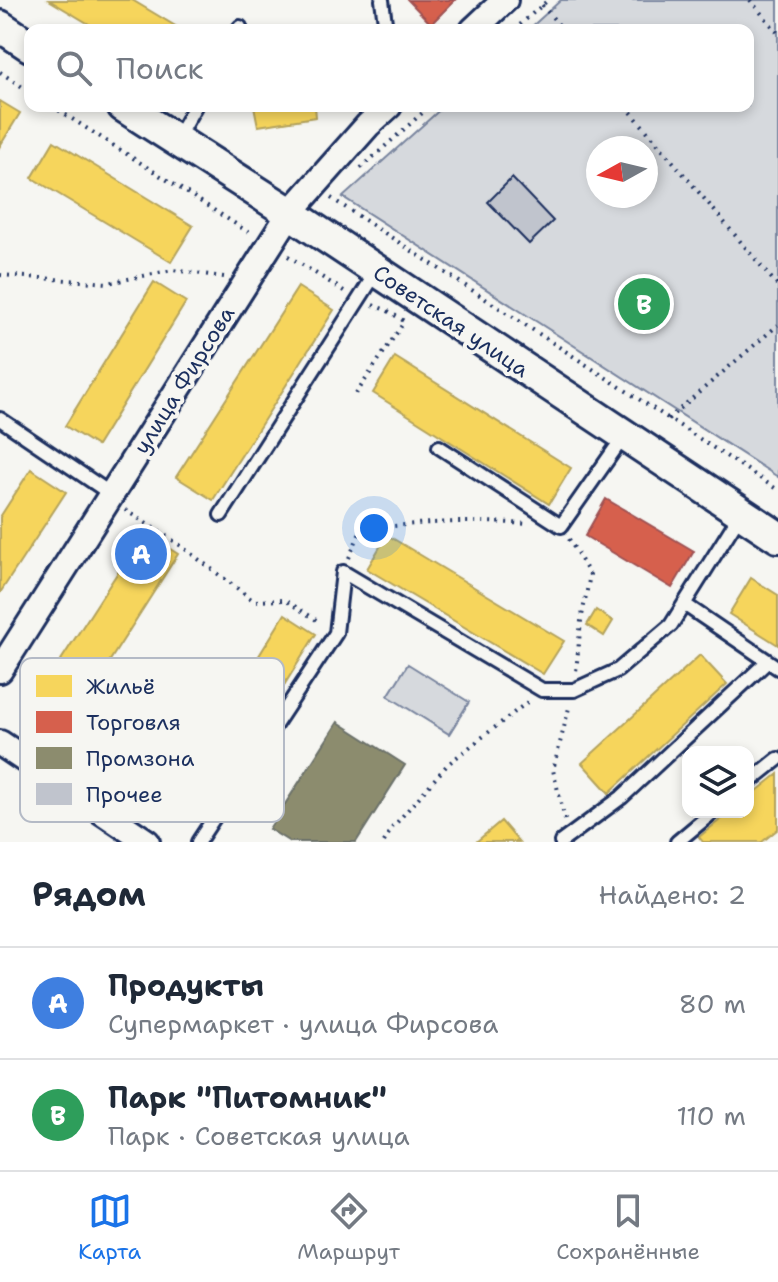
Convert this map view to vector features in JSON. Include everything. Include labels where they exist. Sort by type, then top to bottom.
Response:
[{"type":"street","points":[[479,24],[505,0]]},
{"type":"street","points":[[0,26],[24,42]]},
{"type":"street","name":"Советская улица","points":[[132,112],[778,537]]},
{"type":"street","name":"улица Фирсова","points":[[0,670],[290,213],[382,112]]},
{"type":"street","points":[[0,743],[20,757]]},
{"type":"street","points":[[116,822],[144,841]]},
{"type":"lane","points":[[382,0],[385,24]]},
{"type":"lane","points":[[176,140],[192,112]]},
{"type":"lane","points":[[221,515],[377,271]]},
{"type":"lane","points":[[0,419],[110,497]]},
{"type":"lane","points":[[439,447],[561,526],[624,436]]},
{"type":"lane","points":[[284,712],[336,633],[343,572],[542,690],[574,690],[618,670],[671,625],[741,513]]},
{"type":"lane","points":[[564,838],[622,797],[773,665],[684,604]]},
{"type":"lane","points":[[754,778],[778,759]]},
{"type":"lane","points":[[677,842],[706,818]]},
{"type":"lane","points":[[198,842],[211,822]]},
{"type":"path","points":[[521,24],[548,0]]},
{"type":"path","points":[[750,0],[778,33]]},
{"type":"path","points":[[542,5],[558,24]]},
{"type":"path","points":[[0,72],[24,88]]},
{"type":"path","points":[[61,112],[248,232]]},
{"type":"path","points":[[352,177],[423,112]]},
{"type":"path","points":[[631,112],[778,286]]},
{"type":"path","points":[[330,197],[778,490]]},
{"type":"path","points":[[0,275],[108,283],[173,270],[247,281]]},
{"type":"path","points":[[356,394],[404,322]]},
{"type":"path","points":[[668,419],[778,325]]},
{"type":"path","points":[[110,497],[254,601],[285,600],[336,633]]},
{"type":"path","points":[[343,572],[361,530],[397,525],[489,521],[561,526],[590,575],[581,621],[574,690],[553,770],[564,838]]},
{"type":"path","points":[[384,842],[392,828],[448,764],[542,690]]},
{"type":"shaded area","points":[[561,0],[778,0],[778,477],[343,197],[437,112],[754,112],[754,24],[535,24]]},
{"type":"shaded area","points":[[408,664],[469,702],[449,734],[388,696]]},
{"type":"building: Жильё","points":[[49,0],[132,0],[172,24],[89,24]]},
{"type":"building: Жильё","points":[[0,101],[20,113],[0,146]]},
{"type":"building: Жильё","points":[[255,112],[316,112],[316,117],[258,126]]},
{"type":"building: Жильё","points":[[54,141],[193,226],[171,262],[32,178]]},
{"type":"building: Жильё","points":[[154,282],[186,302],[97,446],[65,426]]},
{"type":"building: Жильё","points":[[298,287],[334,310],[213,500],[176,477]]},
{"type":"building: Жильё","points":[[395,357],[571,468],[549,504],[373,393]]},
{"type":"building: Жильё","points":[[31,469],[66,492],[0,593],[0,517]]},
{"type":"building: Жильё","points":[[144,532],[178,554],[112,658],[62,658]]},
{"type":"building: Жильё","points":[[387,535],[564,641],[543,674],[367,569]]},
{"type":"building: Жильё","points":[[751,578],[778,595],[778,645],[729,614]]},
{"type":"building: Жильё","points":[[596,610],[613,621],[604,636],[587,625]]},
{"type":"building: Жильё","points":[[285,614],[316,634],[284,685],[284,658],[258,658]]},
{"type":"building: Жильё","points":[[700,655],[727,684],[609,793],[582,763]]},
{"type":"building: Жильё","points":[[778,774],[778,829],[762,842],[703,842],[699,837],[723,818],[754,818],[754,793]]},
{"type":"building: Жильё","points":[[501,821],[519,842],[476,842]]},
{"type":"building: Торговля","points":[[408,0],[455,0],[431,24]]},
{"type":"building: Торговля","points":[[606,499],[694,551],[672,588],[585,536]]},
{"type":"building: Промзона","points":[[338,722],[405,765],[356,842],[290,842],[269,829],[274,822],[284,822],[284,806]]},
{"type":"building: Прочее","points":[[512,178],[553,221],[529,244],[488,202]]},
{"type":"place","name":"Парк \"Питомник\"","points":[[644,304]]},
{"type":"place","name":"Продукты","points":[[141,554]]}]
